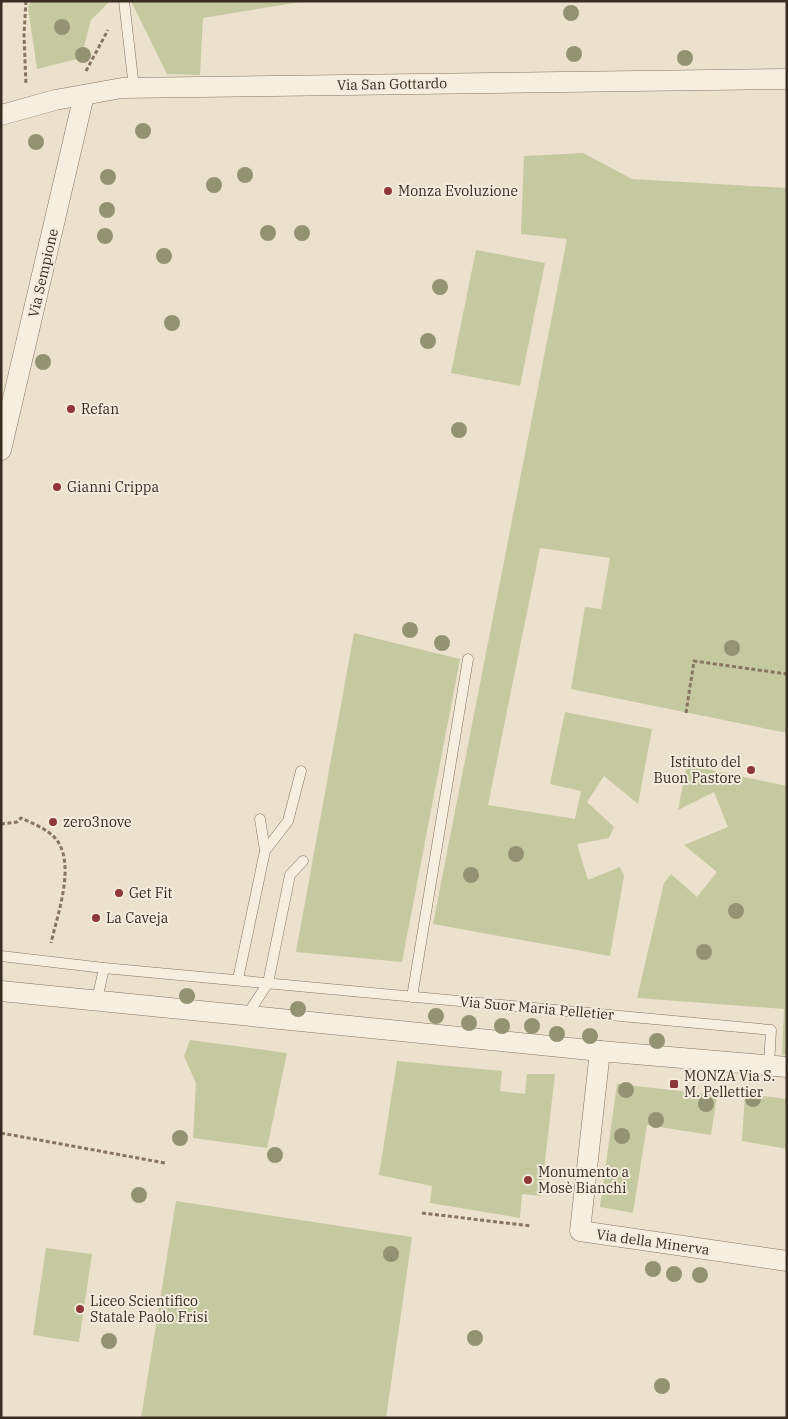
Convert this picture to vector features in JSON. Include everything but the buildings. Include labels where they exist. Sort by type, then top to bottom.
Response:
[{"type":"street","name":"Via San Gottardo","points":[[1,115],[84,95],[134,88],[787,79]]},
{"type":"street","name":"Via Sempione","points":[[1,450],[84,95]]},
{"type":"street","name":"Via Suor Maria Pelletier","points":[[1,991],[600,1051],[778,1066]]},
{"type":"street","name":"Via della Minerva","points":[[600,1051],[580,1231],[787,1262]]},
{"type":"lane","points":[[124,1],[134,88]]},
{"type":"lane","points":[[412,997],[468,660]]},
{"type":"lane","points":[[265,851],[288,821],[301,771]]},
{"type":"lane","points":[[238,980],[265,851],[260,819]]},
{"type":"lane","points":[[246,1015],[268,983],[290,875],[303,861]]},
{"type":"lane","name":"Via Suor Maria Pelletier","points":[[1,956],[104,968],[771,1030],[778,1066]]},
{"type":"lane","points":[[97,1000],[104,968]]},
{"type":"path","points":[[26,1],[24,43],[28,108]]},
{"type":"path","points":[[78,74],[86,72],[109,28]]},
{"type":"path","points":[[686,713],[694,661],[787,674]]},
{"type":"path","points":[[1,824],[17,822],[21,818],[56,838],[64,859],[65,883],[54,927]]},
{"type":"path","points":[[1,1133],[165,1163]]},
{"type":"path","points":[[422,1213],[532,1226]]},
{"type":"green space","points":[[31,1],[110,1],[91,20],[81,58],[37,69],[28,7]]},
{"type":"green space","points":[[131,1],[306,1],[203,18],[200,75],[167,74]]},
{"type":"green space","points":[[583,153],[632,179],[787,188],[787,733],[571,689],[585,607],[601,609],[610,558],[540,548],[488,805],[575,819],[581,791],[550,784],[565,712],[652,729],[638,804],[604,776],[587,802],[614,827],[609,838],[577,844],[588,880],[620,867],[624,876],[610,956],[433,924],[567,239],[521,234],[524,156]]},
{"type":"green space","points":[[476,250],[545,263],[520,386],[451,373]]},
{"type":"green space","points":[[354,633],[460,659],[402,962],[296,952]]},
{"type":"green space","points":[[687,765],[787,786],[787,1055],[782,1055],[784,1009],[637,998],[664,883],[671,874],[697,897],[717,872],[684,845],[728,827],[714,792],[678,810]]},
{"type":"green space","points":[[190,1040],[287,1053],[267,1148],[193,1138],[196,1083],[184,1056]]},
{"type":"green space","points":[[397,1061],[502,1071],[500,1091],[525,1094],[527,1074],[555,1074],[541,1196],[522,1194],[520,1218],[430,1203],[432,1186],[379,1175]]},
{"type":"green space","points":[[617,1084],[717,1095],[711,1135],[647,1125],[633,1213],[600,1207]]},
{"type":"green space","points":[[745,1094],[787,1099],[787,1149],[742,1141]]},
{"type":"green space","points":[[176,1201],[412,1237],[386,1418],[141,1418]]},
{"type":"green space","points":[[46,1248],[92,1254],[79,1342],[33,1335]]},
{"type":"place","name":"Monza Evoluzione","points":[[388,191]]},
{"type":"place","name":"Refan","points":[[71,409]]},
{"type":"place","name":"Gianni Crippa","points":[[57,487]]},
{"type":"place","name":"Istituto del Buon Pastore","points":[[751,770]]},
{"type":"place","name":"zero3nove","points":[[53,822]]},
{"type":"place","name":"Get Fit","points":[[119,893]]},
{"type":"place","name":"La Caveja","points":[[96,918]]},
{"type":"place","name":"MONZA Via S. M. Pellettier","points":[[674,1084]]},
{"type":"place","name":"Monumento a Mosè Bianchi","points":[[528,1180]]},
{"type":"place","name":"Liceo Scientifico Statale Paolo Frisi","points":[[80,1309]]}]
